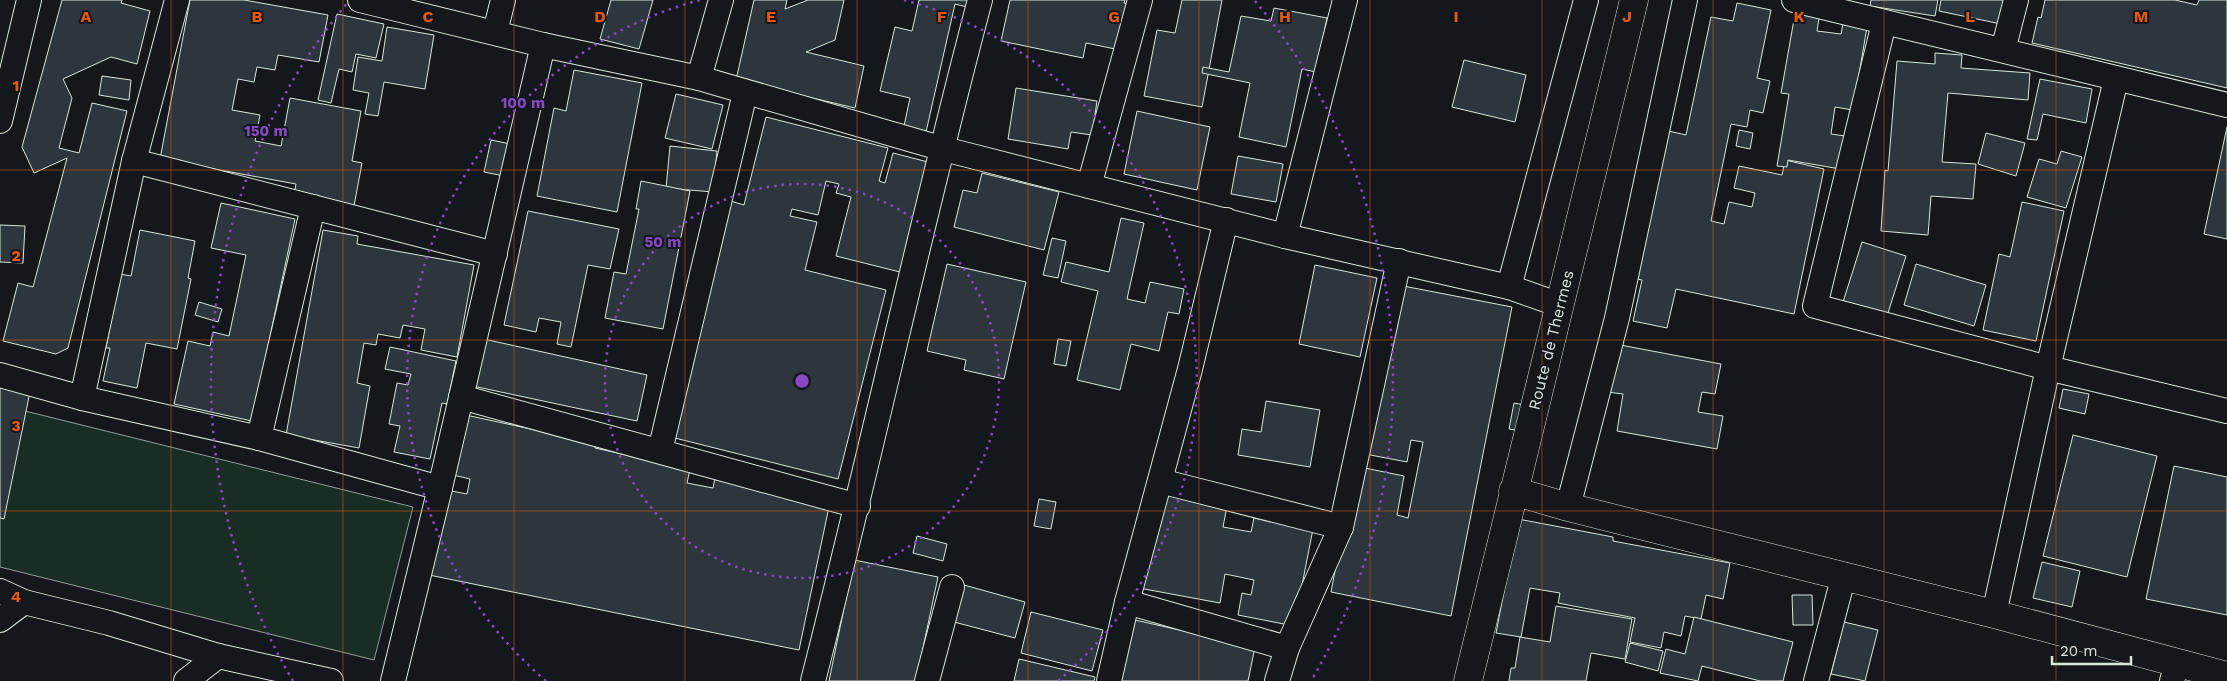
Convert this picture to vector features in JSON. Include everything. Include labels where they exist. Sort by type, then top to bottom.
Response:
[{"type":"main road","name":"Route de Thermes","points":[[1468,681],[1634,0]]},
{"type":"main road","points":[[1513,491],[1568,507],[1994,614],[2174,672],[2227,676]]},
{"type":"street","points":[[0,121],[29,0]]},
{"type":"street","points":[[82,398],[134,161],[177,0]]},
{"type":"street","points":[[360,0],[543,45],[699,78],[745,93],[940,148],[1285,236],[1510,287],[1560,305]]},
{"type":"street","points":[[495,32],[503,0]]},
{"type":"street","points":[[699,78],[721,0]]},
{"type":"street","points":[[813,681],[858,506],[940,148],[980,0]]},
{"type":"street","points":[[1089,186],[1140,0]]},
{"type":"street","points":[[1285,236],[1345,0]]},
{"type":"street","points":[[1510,287],[1586,0]]},
{"type":"street","points":[[1568,507],[1617,318],[1685,0]]},
{"type":"street","points":[[1794,0],[1857,7],[1884,23],[2227,105]]},
{"type":"street","points":[[2003,50],[2016,0]]},
{"type":"street","points":[[1884,23],[1815,306],[2048,368],[2227,411]]},
{"type":"street","points":[[393,681],[543,45]]},
{"type":"street","points":[[1994,614],[2048,368],[2116,79]]},
{"type":"street","points":[[660,451],[745,93]]},
{"type":"street","points":[[134,161],[495,254]]},
{"type":"street","points":[[260,438],[313,207]]},
{"type":"street","points":[[1109,681],[1127,602],[1160,481],[1226,220]]},
{"type":"street","points":[[1277,681],[1287,648],[1341,527],[1400,261]]},
{"type":"street","points":[[0,375],[82,398],[260,438],[440,488]]},
{"type":"street","points":[[461,396],[858,506]]},
{"type":"street","points":[[1160,481],[1341,527]]},
{"type":"street","points":[[1816,681],[1844,575]]},
{"type":"street","points":[[927,681],[952,587]]},
{"type":"street","points":[[0,591],[24,602],[109,623],[218,656],[331,681]]},
{"type":"street","points":[[0,620],[24,602]]},
{"type":"street","points":[[1127,602],[1287,648]]},
{"type":"street","points":[[186,681],[218,656]]},
{"type":"green space","points":[[21,410],[413,507],[374,660],[0,567],[0,492]]},
{"type":"building","points":[[62,0],[122,0],[121,3],[150,11],[137,64],[111,57],[63,79],[72,98],[59,148],[79,153],[92,103],[127,111],[68,348],[56,354],[3,341],[18,283],[33,287],[67,158],[34,173],[22,147]]},
{"type":"building","points":[[190,0],[244,0],[328,15],[319,62],[278,55],[275,70],[257,67],[254,82],[238,79],[232,110],[260,115],[255,141],[281,146],[290,98],[361,111],[352,161],[362,163],[354,206],[294,195],[296,184],[160,159]]},
{"type":"building","points":[[611,0],[653,0],[639,49],[600,39]]},
{"type":"building","points":[[754,0],[787,0],[785,9],[808,0],[844,0],[835,40],[806,52],[864,66],[855,108],[736,80]]},
{"type":"building","points":[[919,0],[969,0],[967,7],[955,4],[926,132],[904,126],[910,98],[880,91],[895,27],[912,31]]},
{"type":"building","points":[[1010,0],[1125,0],[1124,3],[1130,4],[1120,50],[1086,43],[1083,58],[1001,41]]},
{"type":"building","points":[[1182,0],[1222,0],[1202,107],[1144,96],[1157,30],[1175,33]]},
{"type":"building","points":[[1871,0],[1938,0],[1935,16],[1870,6]]},
{"type":"building","points":[[1941,0],[2006,0],[2001,24],[1939,11]]},
{"type":"building","points":[[2045,0],[2175,0],[2197,5],[2199,0],[2227,0],[2227,88],[2032,43],[2038,17],[2041,18]]},
{"type":"building","points":[[1737,3],[1771,10],[1757,78],[1770,81],[1763,113],[1750,110],[1747,127],[1731,124],[1711,221],[1724,224],[1729,202],[1752,207],[1755,193],[1734,188],[1739,166],[1782,175],[1785,160],[1824,169],[1794,314],[1676,289],[1667,328],[1633,321],[1642,280],[1633,278],[1664,130],[1686,135],[1711,17],[1733,21]]},
{"type":"building","points":[[1274,8],[1327,18],[1316,72],[1302,69],[1286,147],[1239,137],[1250,83],[1202,73],[1203,67],[1229,72],[1241,16],[1271,21]]},
{"type":"building","points":[[1796,8],[1820,12],[1817,31],[1841,34],[1843,23],[1867,27],[1853,110],[1835,107],[1831,134],[1852,137],[1846,170],[1788,160],[1787,167],[1777,166],[1789,94],[1781,93]]},
{"type":"building","points":[[337,14],[384,24],[376,58],[356,54],[352,72],[339,69],[331,103],[318,100]]},
{"type":"building","points":[[387,27],[434,35],[425,89],[384,82],[378,116],[365,114],[369,93],[353,90],[358,57],[382,61]]},
{"type":"building","points":[[1935,53],[1962,55],[1961,68],[2030,73],[2028,100],[1948,93],[1942,162],[1976,164],[1973,199],[1931,196],[1928,235],[1881,231],[1885,170],[1888,171],[1897,61],[1935,64]]},
{"type":"building","points":[[1464,60],[1526,75],[1515,122],[1452,107]]},
{"type":"building","points":[[574,70],[642,83],[617,212],[537,196],[554,108],[566,111]]},
{"type":"building","points":[[102,76],[131,80],[129,100],[99,95]]},
{"type":"building","points":[[2040,79],[2092,89],[2086,123],[2043,114],[2037,140],[2027,139]]},
{"type":"building","points":[[1016,88],[1097,101],[1092,135],[1071,132],[1068,149],[1008,139]]},
{"type":"building","points":[[676,94],[723,105],[712,149],[665,138]]},
{"type":"building","points":[[1137,111],[1210,127],[1197,190],[1124,174]]},
{"type":"building","points":[[766,117],[888,148],[879,181],[885,183],[893,153],[928,162],[900,272],[836,256],[851,197],[836,193],[839,184],[826,181],[818,215],[792,209],[790,216],[817,222],[805,270],[886,290],[838,479],[667,436],[727,200],[744,205]]},
{"type":"building","points":[[2227,127],[2227,239],[2204,234]]},
{"type":"building","points":[[1739,130],[1753,133],[1750,149],[1736,146]]},
{"type":"building","points":[[1986,133],[2025,143],[2016,176],[1978,164]]},
{"type":"building","points":[[491,140],[515,145],[509,177],[484,172]]},
{"type":"building","points":[[670,146],[717,151],[713,192],[666,188]]},
{"type":"building","points":[[2061,151],[2082,157],[2066,208],[2027,197],[2039,159],[2057,164]]},
{"type":"building","points":[[1238,156],[1283,164],[1276,202],[1231,194]]},
{"type":"building","points":[[982,173],[1059,192],[1044,250],[954,227],[963,190],[977,193]]},
{"type":"building","points":[[641,181],[690,191],[663,329],[605,318],[614,272],[626,274],[639,209],[636,209]]},
{"type":"building","points":[[2022,202],[2064,211],[2036,341],[1983,330],[1999,254],[2010,257]]},
{"type":"building","points":[[221,203],[295,219],[252,421],[174,404],[188,341],[210,346],[213,332],[229,336],[246,255],[211,248]]},
{"type":"building","points":[[528,211],[619,229],[610,269],[588,265],[571,347],[557,344],[561,322],[539,318],[536,332],[504,325]]},
{"type":"building","points":[[1121,218],[1144,223],[1127,299],[1145,303],[1150,282],[1184,289],[1179,314],[1168,312],[1159,351],[1131,344],[1120,390],[1077,380],[1098,291],[1061,282],[1066,262],[1109,272]]},
{"type":"building","points":[[0,225],[25,226],[23,263],[0,262]]},
{"type":"building","points":[[140,230],[195,241],[188,278],[191,279],[177,349],[146,343],[137,388],[103,381],[110,348],[106,348],[120,274],[131,276]]},
{"type":"building","points":[[323,230],[358,236],[357,244],[474,265],[457,357],[421,350],[425,329],[403,325],[400,338],[378,334],[376,345],[364,343],[357,383],[370,386],[359,448],[286,435]]},
{"type":"building","points":[[1052,238],[1066,241],[1058,278],[1043,275]]},
{"type":"building","points":[[1862,242],[1906,256],[1887,316],[1843,302]]},
{"type":"building","points":[[947,264],[1026,282],[1004,379],[964,370],[966,360],[927,351]]},
{"type":"building","points":[[1916,264],[1986,285],[1974,326],[1904,305]]},
{"type":"building","points":[[1315,265],[1377,278],[1360,357],[1299,344]]},
{"type":"building","points":[[1398,285],[1512,307],[1451,616],[1331,592],[1355,466],[1404,476],[1397,515],[1408,518],[1423,442],[1411,440],[1407,462],[1365,454]]},
{"type":"building","points":[[199,302],[222,309],[218,322],[195,315]]},
{"type":"building","points":[[479,338],[647,375],[637,421],[468,385]]},
{"type":"building","points":[[1058,339],[1071,341],[1066,366],[1054,364]]},
{"type":"building","points":[[1615,344],[1721,364],[1715,394],[1702,392],[1698,412],[1723,416],[1717,449],[1617,431],[1623,394],[1607,392]]},
{"type":"building","points":[[390,347],[456,361],[447,404],[442,403],[430,459],[394,452],[400,426],[389,424],[397,383],[408,385],[411,374],[385,369]]},
{"type":"building","points":[[0,375],[32,382],[4,519],[0,518]]},
{"type":"building","points":[[2063,389],[2089,394],[2085,414],[2059,408]]},
{"type":"building","points":[[1266,401],[1320,410],[1310,467],[1238,455],[1242,429],[1261,432]]},
{"type":"building","points":[[1514,403],[1525,405],[1520,431],[1509,429]]},
{"type":"building","points":[[461,414],[596,443],[595,448],[690,469],[687,483],[713,488],[715,478],[830,502],[799,650],[424,574],[441,489],[467,494],[470,479],[449,474]]},
{"type":"building","points":[[2073,435],[2157,456],[2127,577],[2043,556]]},
{"type":"building","points":[[2174,466],[2227,477],[2227,615],[2146,599]]},
{"type":"building","points":[[1157,493],[1227,506],[1223,527],[1251,532],[1254,518],[1313,529],[1294,626],[1238,615],[1242,593],[1251,595],[1254,580],[1225,574],[1220,603],[1139,588]]},
{"type":"building","points":[[1039,499],[1056,502],[1051,529],[1034,526]]},
{"type":"building","points":[[1518,519],[1613,537],[1613,541],[1730,563],[1723,599],[1706,595],[1701,619],[1685,616],[1681,636],[1664,632],[1661,648],[1630,642],[1635,618],[1558,603],[1560,593],[1530,588],[1521,637],[1496,633]]},
{"type":"building","points":[[917,536],[947,544],[943,561],[913,553]]},
{"type":"building","points":[[854,560],[938,577],[916,681],[829,681]]},
{"type":"building","points":[[2042,562],[2080,571],[2072,607],[2033,598]]},
{"type":"building","points":[[964,585],[1025,602],[1015,638],[954,622]]},
{"type":"building","points":[[1792,595],[1812,595],[1813,625],[1793,625]]},
{"type":"building","points":[[1556,606],[1632,619],[1625,659],[1591,653],[1586,681],[1509,681],[1511,668],[1515,668],[1520,637],[1550,642]]},
{"type":"building","points":[[1031,612],[1103,630],[1092,671],[1021,653]]},
{"type":"building","points":[[1694,617],[1793,642],[1783,681],[1760,681],[1702,666],[1698,681],[1660,673],[1666,649],[1685,654]]},
{"type":"building","points":[[1126,618],[1255,647],[1248,681],[1112,681]]},
{"type":"building","points":[[1844,622],[1878,630],[1865,681],[1831,674]]},
{"type":"building","points":[[1630,643],[1663,651],[1658,671],[1625,662]]},
{"type":"building","points":[[1019,659],[1095,677],[1094,681],[1014,681]]}]
